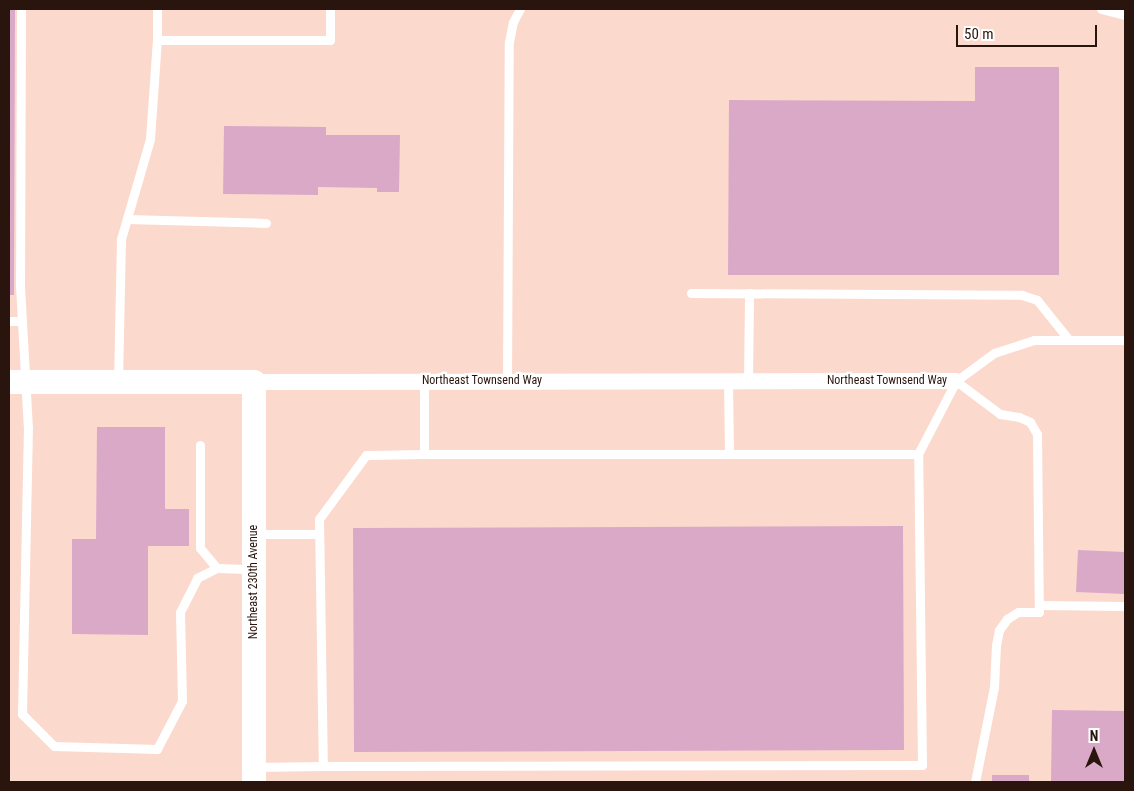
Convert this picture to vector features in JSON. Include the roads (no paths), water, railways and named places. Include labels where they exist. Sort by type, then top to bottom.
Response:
[{"type":"street","name":"Northeast Townsend Way","points":[[17,382],[956,381]]},
{"type":"street","name":"Northeast 230th Avenue","points":[[254,382],[254,775]]},
{"type":"lane","points":[[21,9],[22,321],[17,382],[28,427],[22,714],[54,746],[157,749],[182,701],[180,612],[197,578],[217,568],[254,569]]},
{"type":"lane","points":[[118,382],[121,239],[150,139],[157,40],[157,9]]},
{"type":"lane","points":[[157,40],[330,40],[330,9]]},
{"type":"lane","points":[[508,381],[509,42],[513,22],[520,9]]},
{"type":"lane","points":[[1101,9],[1125,16]]},
{"type":"lane","points":[[127,219],[266,224]]},
{"type":"lane","points":[[691,293],[1022,295],[1037,300],[1068,340]]},
{"type":"lane","points":[[748,381],[749,293]]},
{"type":"lane","points":[[9,321],[22,321]]},
{"type":"lane","points":[[254,775],[323,766],[922,765],[918,454],[956,381],[994,353],[1034,340],[1125,340]]},
{"type":"lane","points":[[728,381],[729,454]]},
{"type":"lane","points":[[956,381],[1000,414],[1019,417],[1030,422],[1038,434],[1038,612],[1018,612],[1007,619],[999,630],[996,645],[994,687],[975,782]]},
{"type":"lane","points":[[424,382],[424,454]]},
{"type":"lane","points":[[200,445],[200,548],[217,568]]},
{"type":"lane","points":[[323,766],[319,520],[366,455],[918,454]]},
{"type":"lane","points":[[254,534],[319,534]]},
{"type":"lane","points":[[1038,605],[1125,606]]}]
